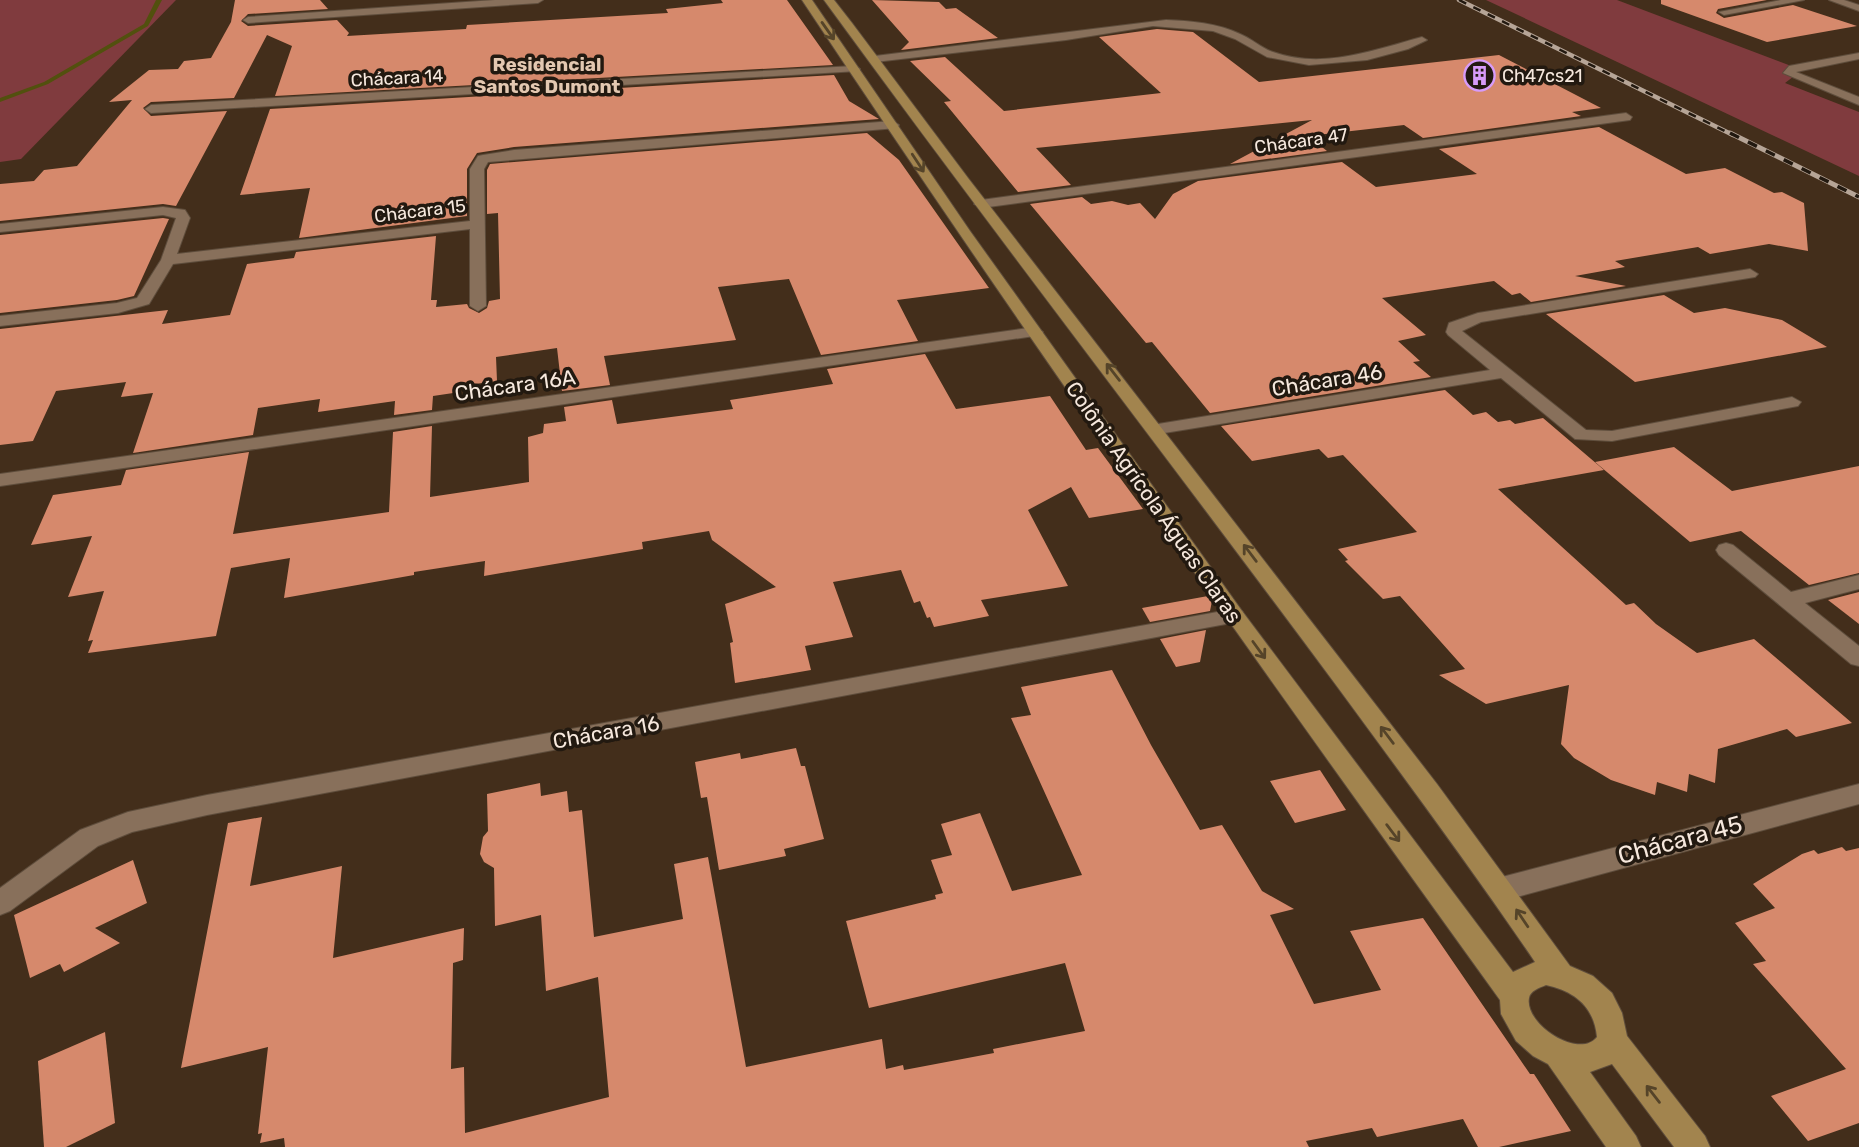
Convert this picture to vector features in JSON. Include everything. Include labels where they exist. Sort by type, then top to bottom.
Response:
[{"type":"main road","name":"Colônia Agrícola Águas Claras","points":[[807,0],[964,233],[1234,616],[1513,995]]},
{"type":"main road","name":"Colônia Agrícola Águas Claras","points":[[829,0],[981,204],[1158,429],[1502,889],[1560,975]]},
{"type":"main road","points":[[860,78],[888,76]]},
{"type":"main road","points":[[860,78],[888,76]]},
{"type":"main road","points":[[1613,1041],[1601,1054],[1582,1060],[1559,1055],[1539,1044],[1523,1028],[1515,1011],[1513,995],[1519,983],[1529,976],[1544,972],[1560,975],[1583,985],[1602,1002],[1612,1021],[1613,1041],[1694,1147]]},
{"type":"main road","points":[[1559,1055],[1625,1147]]},
{"type":"street","points":[[248,20],[538,0]]},
{"type":"street","points":[[1724,12],[1800,0]]},
{"type":"street","points":[[1834,0],[1859,8]]},
{"type":"street","points":[[875,59],[1064,37],[1156,23],[1192,25],[1228,33],[1268,54],[1296,60],[1370,56],[1422,40]]},
{"type":"street","points":[[1859,56],[1793,68],[1789,73],[1859,101]]},
{"type":"street","name":"Chácara 14","points":[[151,109],[860,78]]},
{"type":"street","name":"Chácara 47","points":[[981,204],[1626,117]]},
{"type":"street","name":"Chácara 15","points":[[168,260],[477,225],[477,169],[483,159],[493,156],[893,125]]},
{"type":"street","points":[[0,228],[174,211],[183,218],[168,260],[149,294],[135,305],[0,321]]},
{"type":"street","points":[[477,225],[478,306]]},
{"type":"street","points":[[1750,274],[1478,318],[1455,326],[1454,332],[1569,429],[1581,435],[1598,437],[1792,402]]},
{"type":"street","name":"Chácara 16A","points":[[0,480],[1035,332]]},
{"type":"street","name":"Chácara 46","points":[[1158,429],[1503,373]]},
{"type":"street","points":[[1726,550],[1859,658]]},
{"type":"street","points":[[1787,600],[1859,582]]},
{"type":"street","name":"Chácara 16","points":[[0,902],[89,838],[128,822],[221,802],[1234,616]]},
{"type":"street","name":"Chácara 45","points":[[1502,889],[1859,794]]},
{"type":"shaded area","points":[[0,0],[176,0],[21,159],[0,162]]},
{"type":"shaded area","points":[[1486,0],[1617,0],[1802,70],[1785,83],[1859,112],[1859,176]]},
{"type":"building","points":[[235,0],[320,0],[328,9],[248,14],[241,21],[248,26],[337,20],[349,33],[347,36],[466,29],[467,25],[668,13],[666,9],[723,3],[721,0],[787,0],[833,65],[275,96],[292,46],[267,35],[234,98],[151,102],[143,108],[151,116],[227,111],[176,206],[163,204],[0,221],[0,184],[34,181],[44,170],[77,166],[132,100],[109,102],[149,70],[178,69],[184,61],[211,58],[231,22]]},
{"type":"building","points":[[872,0],[939,2],[946,9],[956,8],[998,38],[901,50],[909,42]]},
{"type":"building","points":[[1661,0],[1767,0],[1718,9],[1716,13],[1724,18],[1793,5],[1857,26],[1767,42],[1661,4]]},
{"type":"building","points":[[1157,29],[1193,32],[1259,82],[1499,55],[1601,108],[1572,112],[1581,116],[1423,138],[1404,125],[1308,136],[1327,151],[1230,164],[1312,120],[1036,148],[1071,185],[1018,192],[944,102],[951,101],[910,61],[945,57],[1004,111],[1161,93],[1099,37]]},
{"type":"building","points":[[834,75],[849,101],[879,119],[514,147],[477,153],[467,169],[467,216],[299,238],[310,188],[240,195],[270,109]]},
{"type":"building","points":[[1599,127],[1686,174],[1725,168],[1774,193],[1782,192],[1804,203],[1808,251],[1769,244],[1710,254],[1698,247],[1615,261],[1625,267],[1575,276],[1626,286],[1531,302],[1520,293],[1512,295],[1494,281],[1382,298],[1426,335],[1398,341],[1420,361],[1413,362],[1431,377],[1210,413],[1152,342],[1146,343],[1030,204],[1082,197],[1091,204],[1112,201],[1128,205],[1140,203],[1155,219],[1173,194],[1198,181],[1342,162],[1376,187],[1477,174],[1439,149]]},
{"type":"building","points":[[867,133],[899,160],[989,288],[897,300],[918,341],[821,355],[789,279],[718,287],[736,340],[604,356],[610,385],[562,391],[557,348],[496,357],[497,381],[460,386],[460,392],[433,396],[432,410],[394,415],[395,401],[318,412],[320,399],[258,408],[253,435],[133,453],[153,393],[121,397],[126,382],[56,391],[33,441],[0,445],[0,329],[168,310],[162,324],[230,315],[247,264],[294,258],[296,252],[436,236],[431,300],[437,300],[436,307],[467,304],[479,313],[487,308],[489,301],[500,299],[498,213],[487,214],[487,170],[490,164]]},
{"type":"building","points":[[169,219],[134,296],[0,313],[0,235]]},
{"type":"building","points":[[1664,295],[1694,313],[1725,308],[1782,320],[1827,347],[1635,382],[1546,314]]},
{"type":"building","points":[[925,354],[956,409],[1050,396],[1086,450],[1098,448],[1143,509],[1089,518],[1071,487],[1028,510],[1068,586],[981,600],[989,616],[934,627],[920,601],[914,603],[901,570],[833,582],[853,637],[805,646],[811,670],[735,683],[730,643],[733,642],[725,604],[776,587],[712,540],[709,531],[642,542],[643,549],[484,576],[485,561],[284,598],[290,558],[231,568],[216,636],[88,653],[93,640],[88,641],[104,591],[68,597],[92,536],[31,545],[53,495],[121,485],[126,470],[249,452],[233,534],[389,512],[393,432],[432,426],[430,497],[529,482],[528,437],[543,433],[544,424],[566,421],[564,407],[612,400],[617,424],[733,409],[730,400],[833,384],[827,369]]},
{"type":"building","points":[[1445,390],[1473,415],[1486,412],[1498,422],[1510,420],[1515,424],[1543,418],[1604,470],[1498,489],[1626,605],[1634,603],[1656,624],[1697,653],[1754,639],[1852,723],[1796,737],[1787,729],[1718,749],[1715,783],[1689,774],[1687,792],[1657,782],[1655,795],[1611,780],[1574,758],[1561,744],[1569,685],[1486,704],[1439,675],[1465,669],[1400,596],[1383,599],[1345,561],[1348,560],[1338,549],[1417,532],[1343,455],[1328,458],[1319,449],[1252,461],[1221,426]]},
{"type":"building","points":[[1674,447],[1732,491],[1859,466],[1859,573],[1809,585],[1741,531],[1690,542],[1595,462]]},
{"type":"building","points":[[1859,592],[1859,624],[1828,600]]},
{"type":"building","points":[[1208,596],[1212,601],[1210,611],[1150,622],[1142,608]]},
{"type":"building","points":[[1206,630],[1200,662],[1176,667],[1160,639]]},
{"type":"building","points":[[1112,670],[1200,830],[1222,825],[1262,891],[1294,909],[1270,915],[1314,1004],[1381,990],[1350,931],[1423,918],[1530,1074],[1534,1074],[1571,1131],[1499,1147],[1478,1147],[1463,1119],[1377,1137],[1372,1128],[1306,1141],[1309,1147],[285,1147],[284,1138],[260,1143],[262,1133],[258,1134],[268,1047],[181,1068],[228,823],[262,817],[250,886],[342,866],[333,958],[464,928],[463,960],[453,963],[451,1069],[464,1067],[465,1133],[609,1097],[598,977],[546,991],[541,915],[495,926],[494,868],[484,862],[480,854],[483,837],[488,831],[487,794],[540,783],[541,796],[567,791],[569,812],[582,810],[594,937],[683,919],[674,864],[708,857],[746,1067],[882,1039],[886,1069],[903,1065],[904,1070],[994,1053],[993,1049],[1085,1031],[1065,963],[869,1008],[846,921],[936,899],[935,895],[943,893],[931,860],[952,855],[941,824],[980,813],[1012,891],[1082,875],[1011,718],[1031,715],[1021,687]]},
{"type":"building","points":[[796,748],[801,766],[805,766],[824,839],[784,849],[786,856],[719,870],[707,797],[701,798],[695,762],[740,753],[741,759]]},
{"type":"building","points":[[1320,770],[1346,810],[1295,823],[1270,781]]},
{"type":"building","points":[[1842,847],[1846,851],[1859,848],[1859,1123],[1808,1141],[1771,1096],[1846,1069],[1753,964],[1766,961],[1735,923],[1775,908],[1753,884],[1802,854],[1814,850],[1818,854]]},
{"type":"building","points":[[133,860],[147,903],[95,928],[120,943],[64,972],[60,964],[30,978],[14,915]]},
{"type":"building","points":[[105,1032],[115,1123],[66,1147],[44,1147],[38,1061]]},
{"type":"waterway","points":[[0,100],[46,83],[146,25],[159,0]]},
{"type":"railway","points":[[1459,0],[1733,135]]},
{"type":"railway","points":[[1730,133],[1859,197]]},
{"type":"place","name":"Ch47cs21","points":[[1479,76]]},
{"type":"district","name":"Residencial Santos Dumont","points":[[547,75]]}]
